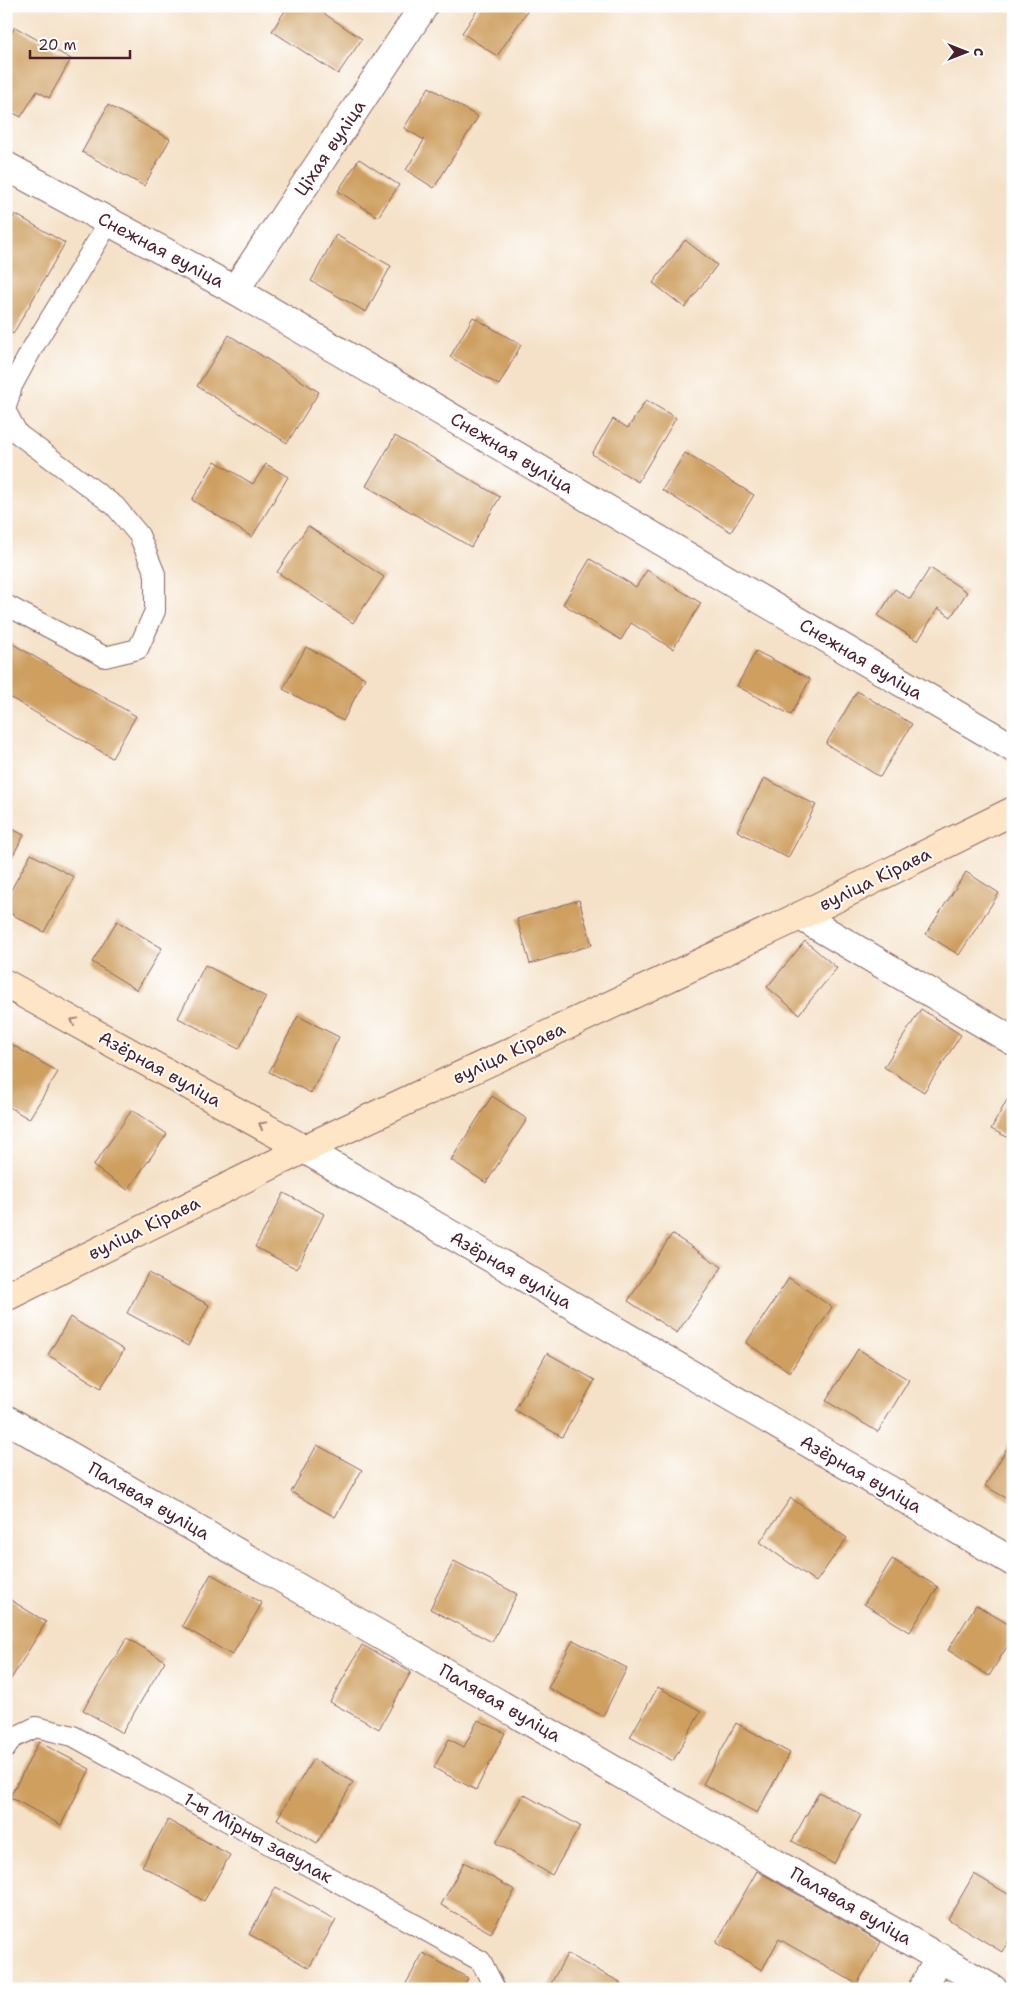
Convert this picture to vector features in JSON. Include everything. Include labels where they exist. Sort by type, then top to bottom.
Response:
[{"type":"main road","name":"вуліца Кірава","points":[[6,1297],[304,1149],[800,916],[1013,811]]},
{"type":"main road","name":"Азёрная вуліца","points":[[6,984],[304,1149]]},
{"type":"street","name":"Ціхая вуліца","points":[[235,290],[424,6]]},
{"type":"street","name":"Снежная вуліца","points":[[6,166],[235,290],[1013,748]]},
{"type":"street","points":[[800,916],[1013,1041]]},
{"type":"street","name":"Азёрная вуліца","points":[[304,1149],[1013,1562]]},
{"type":"street","name":"Палявая вуліца","points":[[6,1418],[993,1989]]},
{"type":"street","points":[[922,1989],[940,1957]]},
{"type":"lane","points":[[6,407],[9,385],[109,222]]},
{"type":"lane","points":[[6,412],[18,434],[115,506],[139,535],[155,574],[156,611],[138,649],[105,657],[6,605]]},
{"type":"lane","name":"1-ы Мірны завулак","points":[[6,1748],[12,1739],[36,1727],[73,1736],[481,1961],[495,1989]]},
{"type":"building","points":[[288,6],[313,6],[362,39],[338,74],[272,31]]},
{"type":"building","points":[[480,6],[522,6],[528,10],[497,56],[462,33]]},
{"type":"building","points":[[15,27],[71,59],[49,98],[37,91],[21,117],[6,109],[6,42]]},
{"type":"building","points":[[429,87],[478,117],[434,188],[406,170],[424,140],[404,128]]},
{"type":"building","points":[[108,105],[170,139],[144,186],[82,152]]},
{"type":"building","points":[[359,159],[399,185],[378,217],[338,191]]},
{"type":"building","points":[[15,214],[65,243],[13,334],[6,330],[6,228]]},
{"type":"building","points":[[336,235],[391,266],[366,312],[311,281]]},
{"type":"building","points":[[685,240],[717,265],[685,308],[653,283]]},
{"type":"building","points":[[473,317],[521,345],[499,385],[450,357]]},
{"type":"building","points":[[229,335],[319,392],[287,443],[197,386]]},
{"type":"building","points":[[646,400],[676,418],[638,482],[592,454],[613,419],[628,428]]},
{"type":"building","points":[[395,436],[500,497],[471,547],[366,486]]},
{"type":"building","points":[[685,453],[754,495],[731,532],[662,490]]},
{"type":"building","points":[[215,461],[253,484],[266,464],[288,477],[252,537],[192,500]]},
{"type":"building","points":[[308,526],[384,577],[353,623],[277,572]]},
{"type":"building","points":[[590,559],[636,587],[647,570],[701,603],[673,649],[631,623],[621,640],[563,604]]},
{"type":"building","points":[[930,568],[967,592],[951,617],[938,608],[918,641],[878,616],[895,589],[910,599]]},
{"type":"building","points":[[6,640],[136,716],[112,758],[6,695]]},
{"type":"building","points":[[306,647],[365,678],[343,721],[283,689]]},
{"type":"building","points":[[756,651],[810,679],[791,715],[737,686]]},
{"type":"building","points":[[857,691],[912,724],[880,777],[826,744]]},
{"type":"building","points":[[764,778],[816,805],[788,858],[737,831]]},
{"type":"building","points":[[6,826],[24,835],[6,868]]},
{"type":"building","points":[[31,854],[74,877],[44,932],[6,911],[6,899]]},
{"type":"building","points":[[966,872],[999,893],[959,955],[926,934]]},
{"type":"building","points":[[579,900],[592,945],[530,964],[517,919]]},
{"type":"building","points":[[117,921],[162,948],[137,990],[92,962]]},
{"type":"building","points":[[805,941],[837,968],[799,1014],[767,987]]},
{"type":"building","points":[[205,965],[266,997],[239,1049],[178,1018]]},
{"type":"building","points":[[921,1009],[961,1035],[924,1092],[884,1067]]},
{"type":"building","points":[[298,1016],[339,1037],[311,1093],[269,1072]]},
{"type":"building","points":[[9,1043],[58,1072],[29,1119],[6,1105],[6,1047]]},
{"type":"building","points":[[1013,1089],[1013,1140],[991,1129]]},
{"type":"building","points":[[492,1096],[527,1119],[486,1183],[451,1160]]},
{"type":"building","points":[[132,1110],[167,1134],[128,1190],[93,1166]]},
{"type":"building","points":[[284,1193],[324,1214],[297,1269],[255,1247]]},
{"type":"building","points":[[672,1234],[722,1267],[677,1333],[628,1301]]},
{"type":"building","points":[[148,1273],[209,1305],[188,1346],[127,1313]]},
{"type":"building","points":[[789,1278],[832,1307],[790,1372],[746,1343]]},
{"type":"building","points":[[70,1317],[124,1350],[101,1388],[48,1355]]},
{"type":"building","points":[[858,1349],[909,1380],[878,1432],[826,1401]]},
{"type":"building","points":[[547,1353],[595,1380],[562,1437],[515,1410]]},
{"type":"building","points":[[1013,1438],[1013,1502],[985,1486]]},
{"type":"building","points":[[317,1445],[362,1470],[335,1517],[291,1492]]},
{"type":"building","points":[[791,1498],[847,1538],[816,1582],[760,1542]]},
{"type":"building","points":[[892,1559],[938,1587],[910,1632],[864,1604]]},
{"type":"building","points":[[454,1561],[517,1594],[492,1642],[430,1609]]},
{"type":"building","points":[[211,1574],[262,1603],[232,1655],[182,1626]]},
{"type":"building","points":[[6,1597],[46,1622],[8,1684],[6,1683]]},
{"type":"building","points":[[976,1605],[1013,1627],[1013,1637],[989,1676],[948,1650]]},
{"type":"building","points":[[127,1638],[165,1661],[122,1733],[83,1710]]},
{"type":"building","points":[[573,1640],[627,1668],[603,1716],[548,1688]]},
{"type":"building","points":[[362,1645],[411,1672],[379,1729],[330,1702]]},
{"type":"building","points":[[658,1687],[701,1711],[673,1761],[630,1737]]},
{"type":"building","points":[[478,1720],[505,1733],[476,1790],[434,1768],[449,1739],[464,1747]]},
{"type":"building","points":[[736,1723],[790,1753],[757,1813],[703,1784]]},
{"type":"building","points":[[39,1742],[90,1769],[61,1825],[10,1797]]},
{"type":"building","points":[[313,1759],[353,1782],[317,1843],[277,1819]]},
{"type":"building","points":[[819,1792],[861,1815],[834,1864],[792,1841]]},
{"type":"building","points":[[523,1794],[580,1826],[552,1875],[496,1843]]},
{"type":"building","points":[[168,1820],[230,1855],[204,1901],[142,1866]]},
{"type":"building","points":[[464,1862],[515,1890],[491,1933],[441,1905]]},
{"type":"building","points":[[757,1871],[881,1942],[857,1984],[779,1939],[762,1970],[716,1943]]},
{"type":"building","points":[[974,1874],[1013,1897],[1013,1934],[1002,1952],[948,1919]]},
{"type":"building","points":[[276,1887],[336,1920],[309,1968],[249,1934]]},
{"type":"building","points":[[423,1953],[468,1978],[462,1989],[403,1989]]},
{"type":"building","points":[[567,1954],[620,1982],[617,1989],[548,1989]]}]
